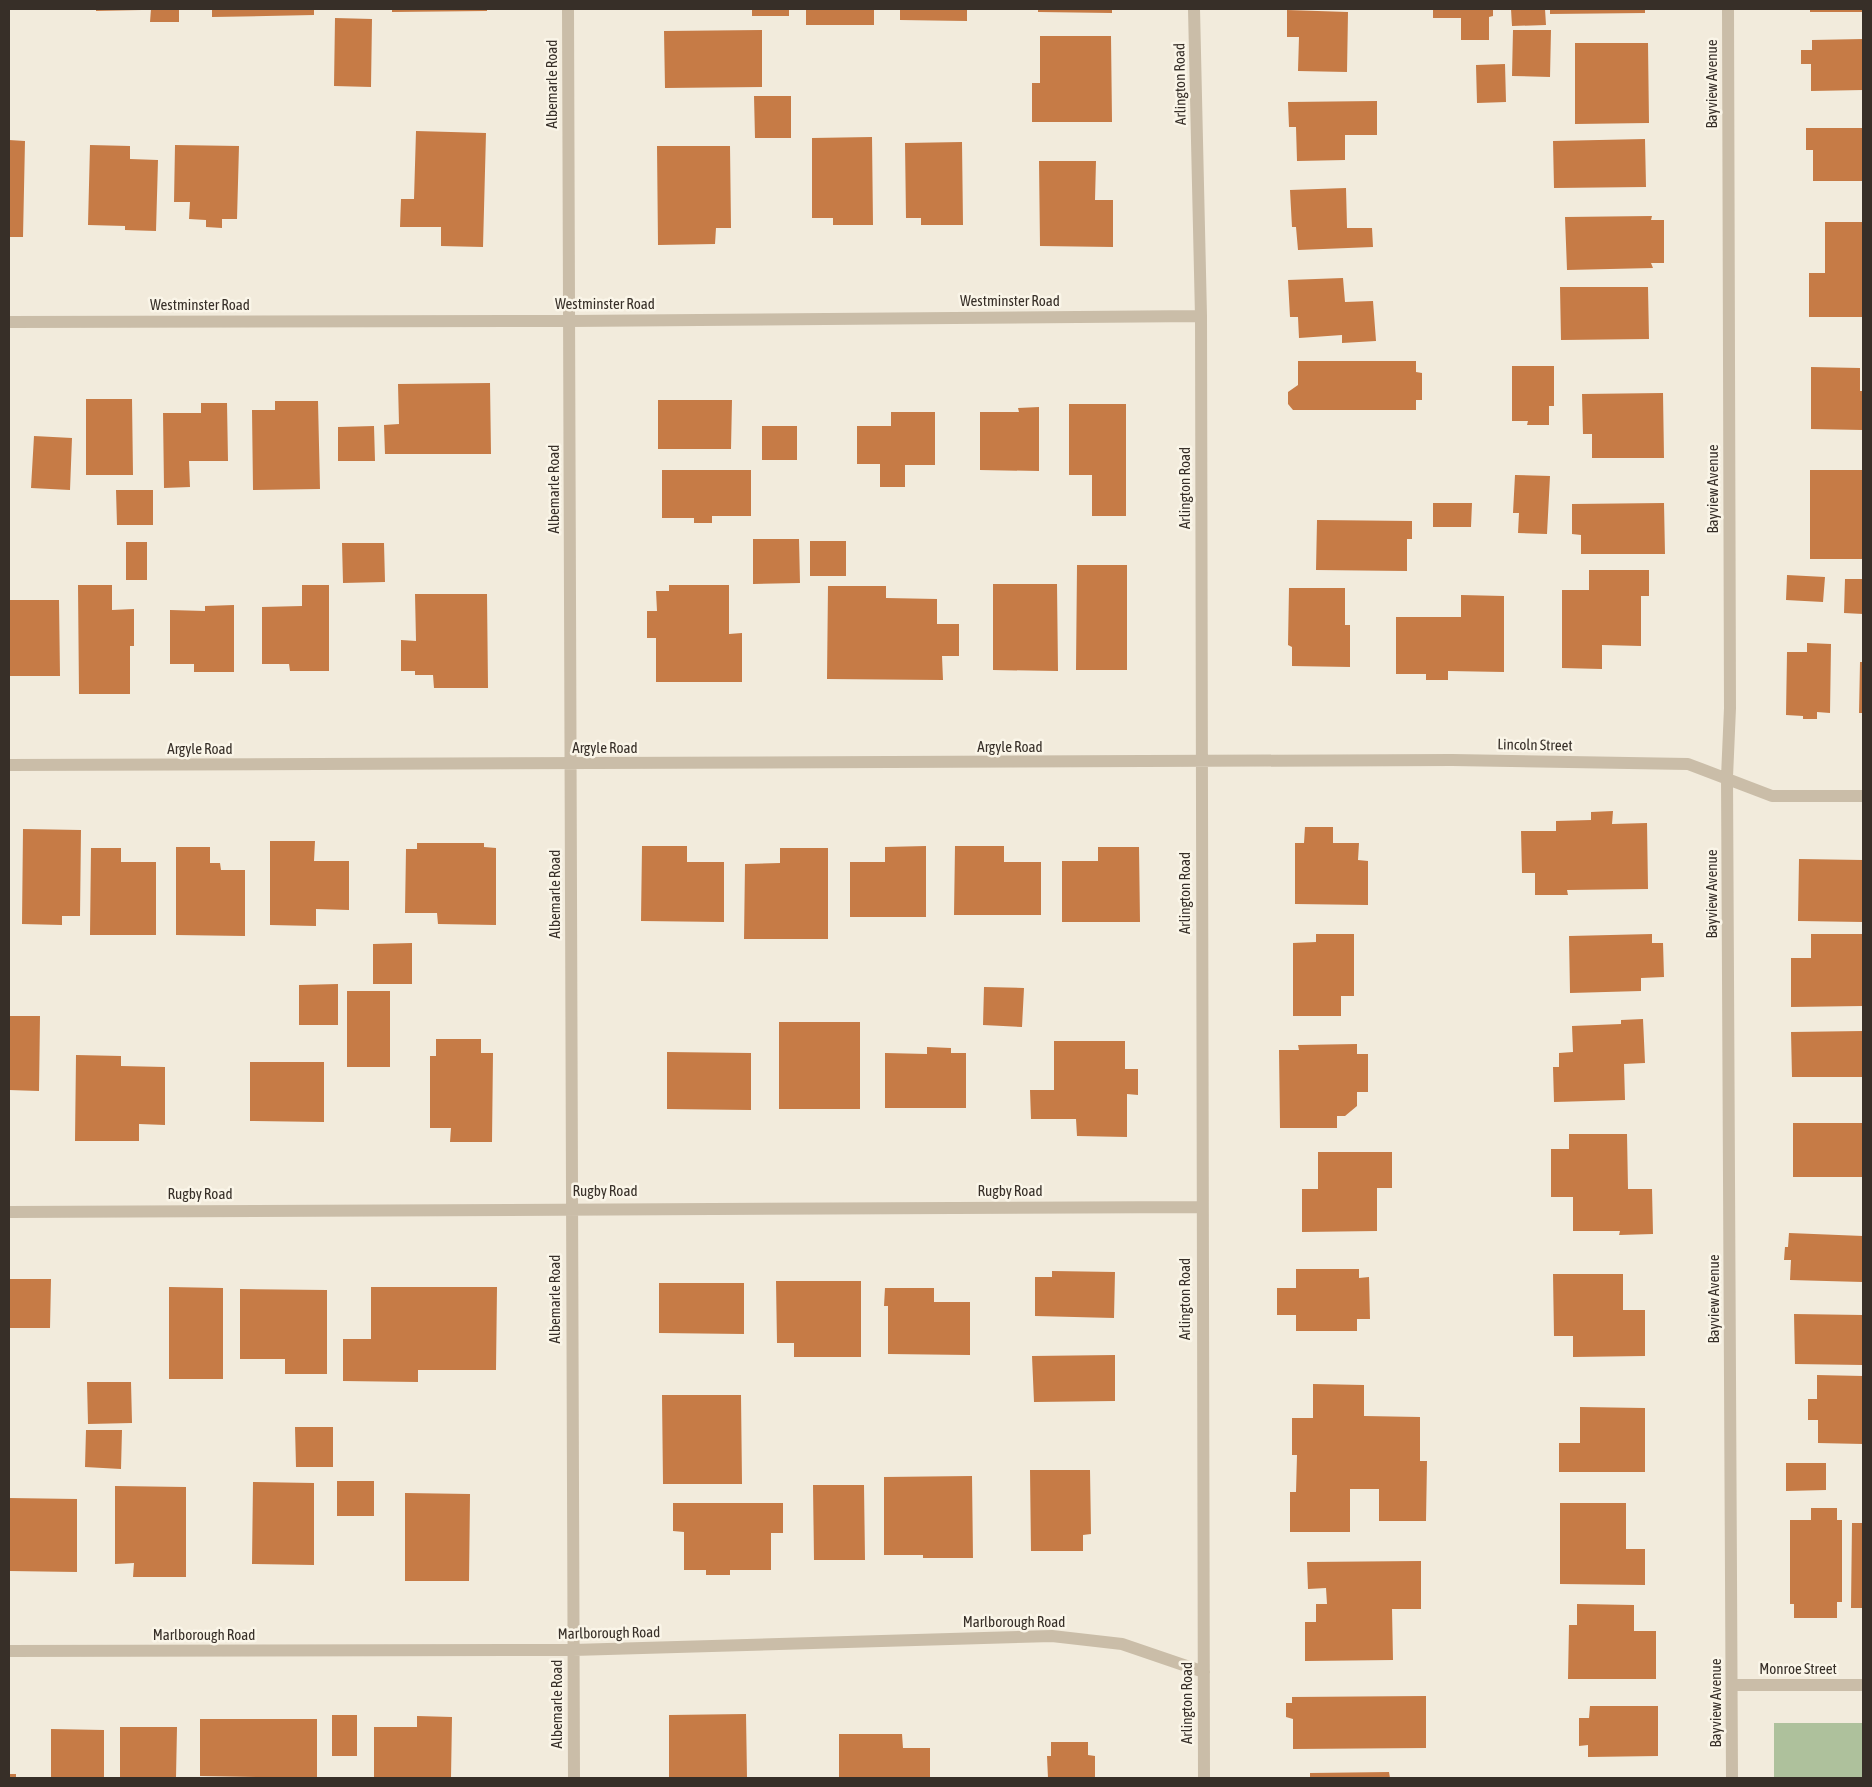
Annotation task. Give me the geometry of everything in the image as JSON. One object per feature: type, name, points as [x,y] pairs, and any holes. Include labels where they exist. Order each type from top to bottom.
[{"type":"street","name":"Albemarle Road","points":[[568,9],[574,1778]]},
{"type":"street","name":"Arlington Road","points":[[1194,9],[1201,316],[1201,1206],[1204,1778]]},
{"type":"street","name":"Bayview Avenue","points":[[1728,9],[1730,708],[1727,777],[1732,1778]]},
{"type":"street","name":"Westminster Road","points":[[9,322],[570,321],[1201,316]]},
{"type":"street","name":"Lincoln Street","points":[[1201,763],[1452,760],[1688,764],[1727,777],[1772,796],[1863,796]]},
{"type":"street","name":"Argyle Road","points":[[9,766],[1201,763]]},
{"type":"street","name":"Rugby Road","points":[[9,1212],[1201,1206]]},
{"type":"street","name":"Marlborough Road","points":[[9,1651],[574,1650],[1052,1636],[1122,1644],[1204,1672]]},
{"type":"street","name":"Monroe Street","points":[[1732,1685],[1863,1685]]},
{"type":"green space","points":[[1774,1723],[1863,1723],[1863,1778],[1774,1778]]},
{"type":"building","points":[[96,9],[142,9],[142,10],[96,11]]},
{"type":"building","points":[[151,9],[179,9],[179,22],[150,22]]},
{"type":"building","points":[[212,9],[314,9],[314,15],[212,17]]},
{"type":"building","points":[[392,9],[487,9],[487,11],[392,12]]},
{"type":"building","points":[[752,9],[789,9],[789,16],[752,16]]},
{"type":"building","points":[[806,9],[874,9],[874,25],[806,25]]},
{"type":"building","points":[[900,9],[967,9],[967,21],[900,20]]},
{"type":"building","points":[[1038,9],[1112,9],[1112,13],[1038,12]]},
{"type":"building","points":[[1433,9],[1493,9],[1493,16],[1489,17],[1489,40],[1461,40],[1461,18],[1433,18]]},
{"type":"building","points":[[1511,9],[1545,9],[1546,25],[1512,26]]},
{"type":"building","points":[[1550,9],[1645,9],[1645,13],[1550,14]]},
{"type":"building","points":[[1810,9],[1862,9],[1862,12],[1810,12]]},
{"type":"building","points":[[1287,10],[1348,12],[1347,72],[1298,71],[1299,37],[1287,37]]},
{"type":"building","points":[[335,18],[372,19],[371,87],[334,86]]},
{"type":"building","points":[[762,30],[762,87],[665,88],[664,31]]},
{"type":"building","points":[[1513,30],[1551,30],[1550,77],[1512,76]]},
{"type":"building","points":[[1040,36],[1111,36],[1112,122],[1032,122],[1032,83],[1040,83]]},
{"type":"building","points":[[1863,39],[1863,90],[1811,91],[1811,64],[1801,64],[1801,50],[1812,50],[1812,40]]},
{"type":"building","points":[[1575,43],[1648,43],[1649,123],[1575,124]]},
{"type":"building","points":[[1505,64],[1506,102],[1477,103],[1476,65]]},
{"type":"building","points":[[754,96],[791,96],[791,138],[755,138]]},
{"type":"building","points":[[1377,101],[1377,135],[1345,135],[1345,160],[1297,161],[1296,127],[1289,127],[1288,102]]},
{"type":"building","points":[[1806,128],[1863,128],[1863,181],[1813,181],[1813,150],[1806,150]]},
{"type":"building","points":[[416,131],[486,133],[483,247],[441,246],[441,227],[400,227],[401,199],[414,199]]},
{"type":"building","points":[[872,137],[873,225],[833,225],[833,218],[812,218],[812,138]]},
{"type":"building","points":[[1645,139],[1646,187],[1554,188],[1553,141]]},
{"type":"building","points":[[9,140],[25,141],[23,237],[9,237]]},
{"type":"building","points":[[962,142],[963,225],[921,225],[921,218],[906,218],[905,143]]},
{"type":"building","points":[[90,145],[130,146],[130,159],[158,160],[156,231],[125,230],[125,226],[88,225]]},
{"type":"building","points":[[175,145],[239,146],[237,219],[222,219],[222,228],[206,227],[206,220],[189,219],[190,202],[174,202]]},
{"type":"building","points":[[657,146],[730,146],[731,228],[716,228],[715,244],[658,245]]},
{"type":"building","points":[[1039,161],[1096,161],[1095,200],[1113,200],[1113,247],[1040,246]]},
{"type":"building","points":[[1346,188],[1347,228],[1372,228],[1373,247],[1298,250],[1296,227],[1292,227],[1290,190]]},
{"type":"building","points":[[1652,216],[1651,220],[1664,220],[1664,263],[1651,263],[1653,268],[1567,270],[1565,217]]},
{"type":"building","points":[[1825,222],[1863,222],[1863,317],[1809,317],[1809,273],[1825,273]]},
{"type":"building","points":[[1343,278],[1345,302],[1373,301],[1376,341],[1342,343],[1342,335],[1299,338],[1298,317],[1290,317],[1288,280]]},
{"type":"building","points":[[1560,287],[1648,287],[1649,339],[1561,340]]},
{"type":"building","points":[[1298,361],[1416,361],[1416,372],[1422,373],[1422,400],[1416,400],[1416,410],[1293,410],[1288,404],[1288,392],[1298,385]]},
{"type":"building","points":[[1512,366],[1554,366],[1554,406],[1549,406],[1549,425],[1527,425],[1528,421],[1512,421]]},
{"type":"building","points":[[1811,367],[1860,368],[1860,391],[1863,391],[1863,430],[1811,429]]},
{"type":"building","points":[[490,383],[491,454],[385,454],[384,425],[399,424],[398,384]]},
{"type":"building","points":[[1663,393],[1664,458],[1592,458],[1592,434],[1583,434],[1582,394]]},
{"type":"building","points":[[86,399],[132,399],[133,475],[86,475]]},
{"type":"building","points":[[658,400],[732,400],[731,449],[658,449]]},
{"type":"building","points":[[275,401],[318,401],[320,489],[253,490],[252,410],[275,410]]},
{"type":"building","points":[[201,403],[227,403],[228,461],[189,461],[190,487],[164,488],[163,413],[201,413]]},
{"type":"building","points":[[1069,404],[1126,404],[1126,516],[1092,516],[1092,475],[1069,475]]},
{"type":"building","points":[[1039,407],[1039,471],[980,470],[980,412],[1019,412],[1018,408]]},
{"type":"building","points":[[891,412],[935,412],[935,465],[905,465],[905,487],[880,487],[880,464],[857,464],[857,426],[891,426]]},
{"type":"building","points":[[374,426],[375,461],[338,461],[338,427]]},
{"type":"building","points":[[762,426],[797,426],[797,460],[762,460]]},
{"type":"building","points":[[34,436],[72,438],[70,490],[31,488]]},
{"type":"building","points":[[662,470],[751,470],[751,516],[712,516],[712,523],[694,523],[694,518],[662,518]]},
{"type":"building","points":[[1810,470],[1863,470],[1863,559],[1810,559]]},
{"type":"building","points":[[1515,475],[1550,476],[1547,534],[1518,533],[1519,513],[1513,513]]},
{"type":"building","points":[[116,490],[153,490],[153,525],[117,525]]},
{"type":"building","points":[[1433,503],[1472,503],[1471,527],[1433,527]]},
{"type":"building","points":[[1664,503],[1665,554],[1581,554],[1581,535],[1572,534],[1572,504]]},
{"type":"building","points":[[1317,520],[1412,521],[1412,539],[1407,539],[1407,571],[1316,570]]},
{"type":"building","points":[[753,539],[799,539],[800,583],[753,584]]},
{"type":"building","points":[[810,541],[846,541],[846,576],[810,576]]},
{"type":"building","points":[[126,542],[147,542],[147,580],[126,580]]},
{"type":"building","points":[[342,543],[384,543],[385,582],[343,583]]},
{"type":"building","points":[[1077,565],[1127,565],[1127,670],[1076,670]]},
{"type":"building","points":[[1589,570],[1649,570],[1649,596],[1641,596],[1641,646],[1602,645],[1602,669],[1562,668],[1562,590],[1589,590]]},
{"type":"building","points":[[1787,575],[1825,577],[1823,602],[1786,600]]},
{"type":"building","points":[[1845,579],[1863,579],[1863,614],[1844,613]]},
{"type":"building","points":[[993,584],[1057,584],[1058,671],[993,670]]},
{"type":"building","points":[[78,585],[112,585],[112,610],[134,609],[134,646],[130,646],[130,694],[79,694]]},
{"type":"building","points":[[302,585],[329,585],[329,671],[290,671],[289,664],[262,664],[262,607],[302,606]]},
{"type":"building","points":[[669,585],[729,585],[729,634],[742,633],[742,682],[656,682],[656,638],[647,638],[647,611],[657,611],[656,591],[669,591]]},
{"type":"building","points":[[828,586],[886,586],[886,598],[937,599],[937,624],[959,624],[959,656],[942,656],[943,680],[827,679]]},
{"type":"building","points":[[1289,588],[1345,588],[1345,625],[1350,625],[1350,667],[1292,666],[1292,647],[1288,645]]},
{"type":"building","points":[[415,594],[487,594],[488,688],[434,688],[433,675],[415,675],[415,671],[401,671],[401,640],[416,641]]},
{"type":"building","points":[[1461,595],[1504,596],[1504,672],[1448,671],[1448,680],[1426,680],[1426,674],[1396,674],[1396,617],[1461,617]]},
{"type":"building","points":[[9,600],[59,600],[60,676],[9,676]]},
{"type":"building","points":[[234,605],[234,672],[194,672],[194,664],[170,664],[170,610],[205,611],[205,606]]},
{"type":"building","points":[[1807,643],[1831,644],[1830,713],[1817,712],[1817,719],[1803,719],[1803,716],[1786,715],[1787,652],[1807,652]]},
{"type":"building","points":[[1860,662],[1863,662],[1863,713],[1859,713]]},
{"type":"building","points":[[1613,811],[1612,824],[1647,823],[1648,889],[1567,890],[1568,895],[1535,895],[1535,873],[1522,873],[1521,831],[1556,831],[1556,821],[1591,820],[1591,812]]},
{"type":"building","points":[[1305,827],[1333,827],[1333,843],[1359,843],[1358,860],[1368,861],[1368,905],[1295,904],[1295,843],[1304,843]]},
{"type":"building","points":[[23,829],[81,830],[80,916],[62,916],[62,925],[22,924]]},
{"type":"building","points":[[270,841],[315,841],[314,861],[349,861],[349,910],[316,909],[316,926],[270,925]]},
{"type":"building","points":[[417,843],[484,843],[484,847],[496,848],[496,925],[438,924],[437,913],[405,913],[406,849],[417,849]]},
{"type":"building","points":[[642,846],[687,846],[687,862],[724,862],[724,922],[641,921]]},
{"type":"building","points":[[926,846],[926,917],[850,917],[850,862],[885,862],[885,847]]},
{"type":"building","points":[[955,846],[1004,846],[1004,862],[1041,862],[1041,915],[954,915]]},
{"type":"building","points":[[176,847],[210,847],[210,863],[220,863],[221,870],[245,870],[245,936],[176,935]]},
{"type":"building","points":[[1098,847],[1139,847],[1140,922],[1062,922],[1062,861],[1098,861]]},
{"type":"building","points":[[91,848],[121,848],[121,862],[156,862],[156,935],[90,935]]},
{"type":"building","points":[[780,848],[828,848],[828,939],[744,939],[745,864],[780,863]]},
{"type":"building","points":[[1799,859],[1863,860],[1863,922],[1798,921]]},
{"type":"building","points":[[1316,934],[1354,934],[1354,996],[1341,996],[1341,1016],[1293,1016],[1293,943],[1316,942]]},
{"type":"building","points":[[1652,934],[1652,943],[1663,943],[1664,977],[1641,978],[1641,991],[1570,993],[1569,936]]},
{"type":"building","points":[[1811,934],[1863,934],[1863,1006],[1791,1007],[1791,958],[1811,958]]},
{"type":"building","points":[[412,943],[412,984],[373,984],[373,944]]},
{"type":"building","points":[[338,984],[338,1025],[299,1025],[299,985]]},
{"type":"building","points":[[984,987],[1024,988],[1022,1027],[983,1025]]},
{"type":"building","points":[[347,991],[390,991],[390,1067],[347,1067]]},
{"type":"building","points":[[9,1016],[40,1016],[39,1091],[9,1090]]},
{"type":"building","points":[[1643,1019],[1645,1063],[1624,1064],[1625,1100],[1554,1102],[1553,1067],[1559,1067],[1559,1053],[1573,1052],[1572,1026],[1621,1024],[1621,1020]]},
{"type":"building","points":[[779,1022],[860,1022],[860,1109],[779,1109]]},
{"type":"building","points":[[1863,1031],[1863,1077],[1792,1077],[1791,1032]]},
{"type":"building","points":[[436,1039],[481,1039],[481,1053],[493,1053],[492,1142],[450,1142],[451,1128],[430,1128],[430,1056],[436,1056]]},
{"type":"building","points":[[1054,1041],[1125,1041],[1125,1069],[1138,1069],[1138,1095],[1127,1094],[1127,1137],[1077,1136],[1076,1119],[1031,1119],[1030,1090],[1054,1090]]},
{"type":"building","points":[[1357,1044],[1357,1054],[1368,1054],[1368,1092],[1357,1092],[1357,1106],[1345,1116],[1337,1116],[1337,1128],[1280,1128],[1279,1050],[1299,1050],[1298,1045]]},
{"type":"building","points":[[927,1047],[951,1048],[951,1053],[966,1053],[966,1108],[885,1108],[885,1053],[927,1054]]},
{"type":"building","points":[[667,1052],[751,1053],[751,1110],[667,1109]]},
{"type":"building","points":[[76,1055],[121,1056],[121,1066],[165,1067],[165,1125],[139,1124],[139,1141],[75,1141]]},
{"type":"building","points":[[250,1062],[324,1062],[324,1122],[250,1121]]},
{"type":"building","points":[[1793,1123],[1863,1123],[1863,1177],[1793,1177]]},
{"type":"building","points":[[1569,1134],[1627,1134],[1628,1189],[1652,1189],[1653,1234],[1619,1235],[1620,1231],[1573,1231],[1573,1197],[1551,1197],[1551,1149],[1569,1149]]},
{"type":"building","points":[[1318,1152],[1392,1152],[1392,1188],[1377,1188],[1377,1231],[1302,1232],[1302,1189],[1318,1189]]},
{"type":"building","points":[[1789,1233],[1863,1236],[1863,1282],[1790,1280],[1791,1260],[1784,1260],[1785,1247],[1788,1247]]},
{"type":"building","points":[[1296,1269],[1359,1269],[1359,1278],[1369,1277],[1370,1319],[1357,1319],[1357,1331],[1296,1331],[1296,1315],[1277,1315],[1277,1288],[1296,1288]]},
{"type":"building","points":[[1052,1271],[1115,1272],[1114,1318],[1035,1316],[1035,1277],[1052,1277]]},
{"type":"building","points":[[1553,1274],[1623,1274],[1623,1310],[1645,1310],[1645,1356],[1573,1357],[1573,1336],[1554,1336]]},
{"type":"building","points":[[9,1279],[51,1279],[50,1328],[9,1328]]},
{"type":"building","points":[[776,1281],[861,1281],[861,1357],[794,1357],[794,1343],[777,1343]]},
{"type":"building","points":[[659,1283],[744,1283],[744,1334],[659,1333]]},
{"type":"building","points":[[169,1287],[223,1288],[223,1379],[169,1379]]},
{"type":"building","points":[[371,1287],[497,1287],[496,1370],[418,1370],[418,1382],[343,1381],[343,1339],[371,1339]]},
{"type":"building","points":[[885,1288],[934,1288],[934,1302],[970,1302],[970,1355],[888,1354],[888,1306],[884,1306]]},
{"type":"building","points":[[240,1289],[327,1290],[327,1374],[285,1374],[285,1359],[240,1359]]},
{"type":"building","points":[[1794,1314],[1863,1315],[1863,1365],[1795,1364]]},
{"type":"building","points":[[1115,1355],[1115,1401],[1034,1402],[1032,1356]]},
{"type":"building","points":[[1817,1375],[1863,1376],[1863,1444],[1818,1443],[1818,1420],[1808,1420],[1808,1399],[1817,1399]]},
{"type":"building","points":[[87,1382],[131,1382],[132,1423],[88,1424]]},
{"type":"building","points":[[1313,1384],[1364,1385],[1364,1416],[1420,1417],[1420,1461],[1427,1461],[1426,1521],[1379,1521],[1379,1489],[1350,1489],[1350,1532],[1290,1532],[1290,1492],[1296,1492],[1297,1455],[1292,1455],[1292,1418],[1313,1418]]},
{"type":"building","points":[[662,1395],[741,1395],[742,1484],[663,1484]]},
{"type":"building","points":[[1580,1407],[1645,1408],[1645,1472],[1559,1472],[1559,1443],[1580,1443]]},
{"type":"building","points":[[295,1427],[333,1427],[333,1467],[296,1467]]},
{"type":"building","points":[[86,1430],[122,1430],[121,1469],[85,1467]]},
{"type":"building","points":[[1786,1463],[1826,1463],[1826,1490],[1786,1491]]},
{"type":"building","points":[[1030,1470],[1090,1470],[1091,1534],[1083,1535],[1083,1551],[1031,1551]]},
{"type":"building","points":[[972,1476],[973,1558],[923,1558],[923,1555],[884,1555],[884,1477]]},
{"type":"building","points":[[337,1481],[374,1481],[374,1516],[337,1516]]},
{"type":"building","points":[[253,1482],[314,1483],[314,1565],[252,1564]]},
{"type":"building","points":[[813,1485],[864,1485],[865,1560],[814,1560]]},
{"type":"building","points":[[115,1486],[186,1487],[186,1577],[133,1577],[134,1563],[115,1564]]},
{"type":"building","points":[[405,1493],[470,1494],[469,1581],[405,1581]]},
{"type":"building","points":[[9,1498],[77,1499],[77,1572],[9,1571]]},
{"type":"building","points":[[673,1503],[783,1503],[783,1533],[771,1533],[771,1570],[730,1570],[730,1575],[706,1575],[706,1570],[684,1570],[684,1532],[673,1531]]},
{"type":"building","points":[[1560,1503],[1626,1503],[1626,1549],[1645,1549],[1645,1585],[1560,1584]]},
{"type":"building","points":[[1811,1508],[1837,1508],[1837,1520],[1842,1520],[1842,1602],[1837,1602],[1837,1618],[1794,1618],[1794,1604],[1790,1604],[1790,1520],[1811,1520]]},
{"type":"building","points":[[1852,1523],[1863,1523],[1863,1608],[1851,1608]]},
{"type":"building","points":[[1421,1561],[1421,1609],[1392,1609],[1393,1660],[1305,1661],[1305,1622],[1316,1622],[1316,1604],[1327,1604],[1326,1588],[1308,1589],[1307,1562]]},
{"type":"building","points":[[1577,1604],[1634,1605],[1634,1631],[1656,1631],[1656,1679],[1568,1679],[1569,1625],[1577,1625]]},
{"type":"building","points":[[1426,1696],[1426,1748],[1293,1749],[1293,1719],[1286,1717],[1286,1703],[1292,1703],[1292,1697]]},
{"type":"building","points":[[1590,1706],[1658,1706],[1658,1756],[1588,1757],[1588,1745],[1579,1746],[1579,1718],[1589,1718]]},
{"type":"building","points":[[746,1714],[747,1778],[669,1778],[669,1715]]},
{"type":"building","points":[[332,1715],[357,1715],[357,1756],[332,1756]]},
{"type":"building","points":[[417,1716],[452,1717],[451,1778],[374,1778],[374,1727],[417,1727]]},
{"type":"building","points":[[200,1719],[317,1719],[317,1778],[200,1776]]},
{"type":"building","points":[[120,1727],[177,1727],[176,1778],[120,1778]]},
{"type":"building","points":[[51,1729],[104,1730],[104,1778],[51,1778]]},
{"type":"building","points":[[839,1734],[902,1734],[903,1748],[930,1748],[930,1778],[839,1778]]},
{"type":"building","points":[[1051,1742],[1088,1742],[1088,1755],[1095,1756],[1095,1778],[1048,1778],[1047,1756],[1051,1756]]},
{"type":"building","points":[[1389,1772],[1390,1778],[1310,1778],[1310,1773]]},
{"type":"building","points":[[9,1774],[16,1774],[16,1778],[9,1778]]}]
